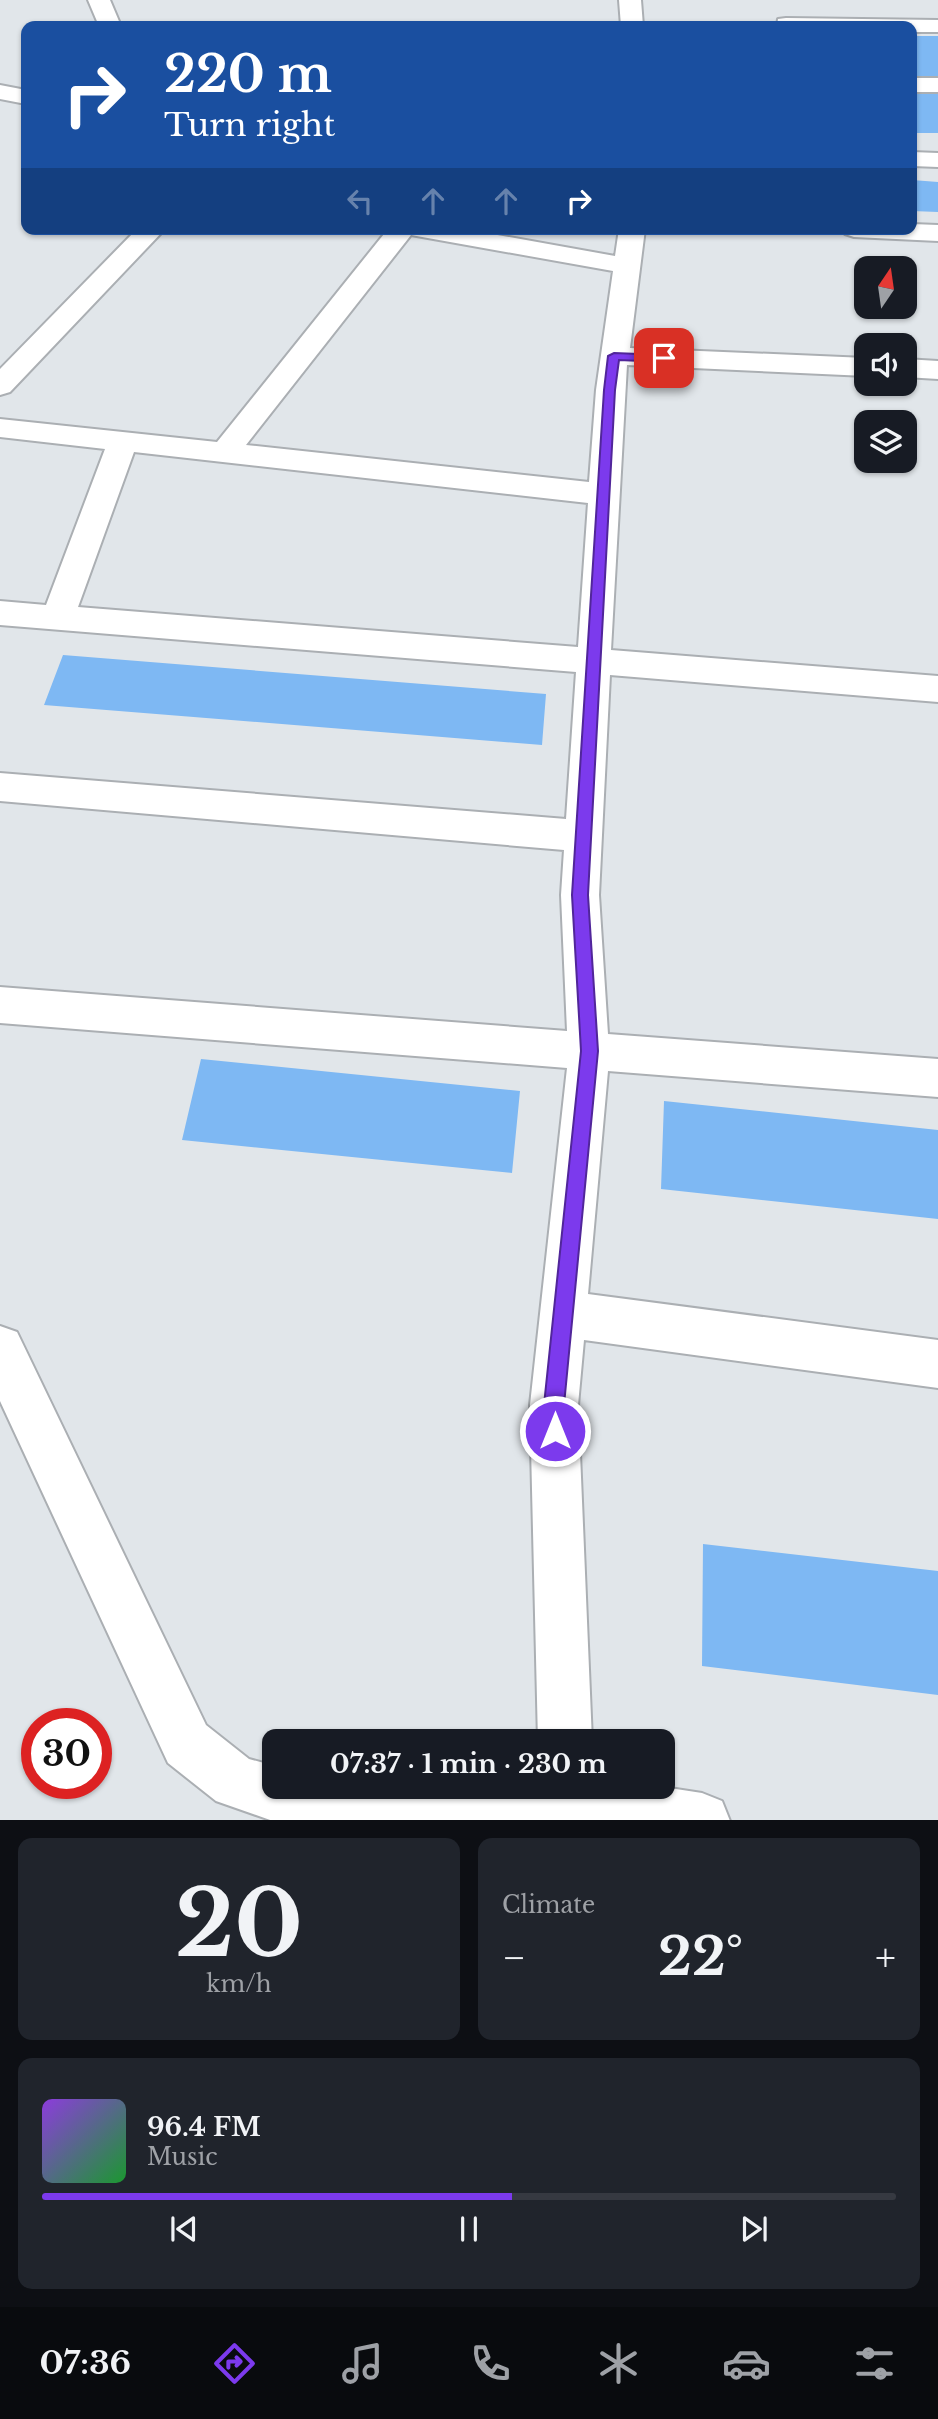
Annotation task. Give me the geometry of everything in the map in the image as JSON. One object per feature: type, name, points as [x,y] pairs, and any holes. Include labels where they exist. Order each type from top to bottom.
[{"type":"street","points":[[99,0],[108,21]]},
{"type":"street","points":[[630,0],[632,21]]},
{"type":"street","points":[[786,0],[786,21]]},
{"type":"street","points":[[917,26],[938,26]]},
{"type":"street","points":[[917,85],[938,85]]},
{"type":"street","points":[[0,92],[21,96]]},
{"type":"street","points":[[917,159],[938,160]]},
{"type":"street","points":[[917,232],[938,233]]},
{"type":"street","points":[[0,386],[146,235]]},
{"type":"street","points":[[224,453],[397,235]]},
{"type":"street","points":[[485,235],[629,248],[614,356],[603,494],[580,895],[589,1051],[554,1405],[565,1729]]},
{"type":"street","points":[[614,356],[854,366]]},
{"type":"street","points":[[917,369],[938,370]]},
{"type":"street","points":[[0,428],[603,494]]},
{"type":"street","points":[[58,617],[123,442]]},
{"type":"street","points":[[0,613],[938,688]]},
{"type":"street","points":[[0,787],[583,836]]},
{"type":"street","points":[[0,1005],[938,1078]]},
{"type":"street","points":[[563,1314],[938,1364]]},
{"type":"street","points":[[0,1349],[187,1744],[235,1782],[280,1795],[568,1802],[695,1820]]},
{"type":"building","points":[[917,36],[938,36],[938,77],[917,77]]},
{"type":"building","points":[[917,87],[938,87],[938,133],[917,133]]},
{"type":"building","points":[[917,180],[938,182],[938,212],[917,211]]},
{"type":"building","points":[[63,655],[546,694],[542,745],[44,705]]},
{"type":"building","points":[[201,1059],[520,1091],[512,1173],[182,1140]]},
{"type":"building","points":[[664,1101],[938,1130],[938,1219],[661,1189]]},
{"type":"building","points":[[703,1544],[938,1571],[938,1695],[702,1666]]},
{"type":"route","points":[[555,1431],[554,1405],[589,1051],[580,895],[610,390],[614,356],[664,358]]}]
